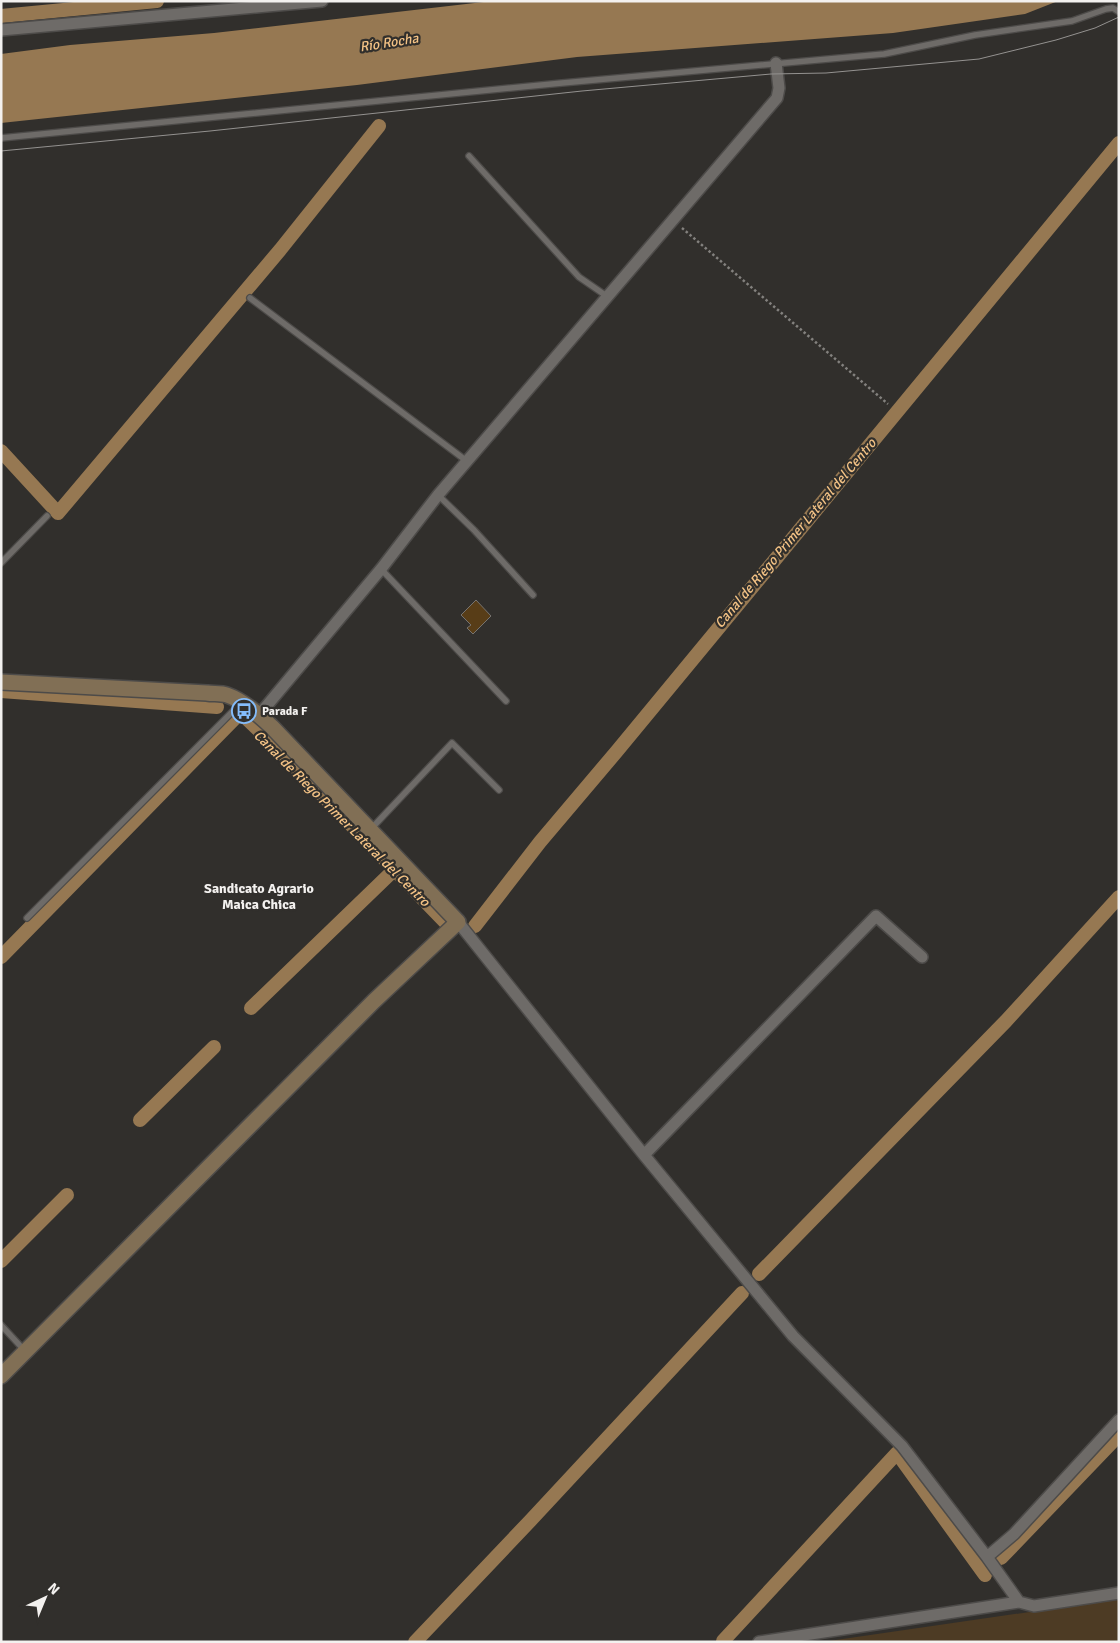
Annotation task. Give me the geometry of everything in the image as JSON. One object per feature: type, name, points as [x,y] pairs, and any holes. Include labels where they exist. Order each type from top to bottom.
[{"type":"street","points":[[1,30],[322,1]]},
{"type":"street","points":[[259,715],[381,569],[438,495],[777,98],[779,88],[776,63]]},
{"type":"street","points":[[1,682],[226,695],[242,702],[259,715],[458,922],[644,1155],[793,1336],[902,1446],[1019,1602]]},
{"type":"street","points":[[644,1155],[876,916],[922,958]]},
{"type":"street","points":[[1,1376],[374,1001],[458,922]]},
{"type":"street","points":[[987,1557],[1014,1534],[1119,1420]]},
{"type":"street","points":[[759,1642],[1019,1602],[1034,1606],[1119,1593]]},
{"type":"lane","points":[[1,138],[562,83],[884,54],[975,35],[1072,21],[1106,9],[1113,8],[1119,12]]},
{"type":"lane","points":[[469,156],[579,277],[608,297]]},
{"type":"lane","points":[[250,298],[468,462]]},
{"type":"lane","points":[[438,495],[474,530],[533,595]]},
{"type":"lane","points":[[1,563],[47,516]]},
{"type":"lane","points":[[381,569],[506,701]]},
{"type":"lane","points":[[27,918],[242,702]]},
{"type":"lane","points":[[370,830],[452,743],[499,790]]},
{"type":"lane","points":[[1,1325],[26,1351]]},
{"type":"path","points":[[673,221],[888,404]]},
{"type":"shaded area","points":[[1119,1599],[1119,1642],[822,1642]]},
{"type":"water","name":"Río Rocha","points":[[492,1],[1058,1],[1025,14],[893,33],[577,57],[357,85],[1,123],[1,54],[70,45],[214,33]]},
{"type":"building","points":[[476,600],[491,616],[473,634],[467,628],[471,625],[461,615]]},
{"type":"waterway","points":[[1,16],[157,1]]},
{"type":"waterway","points":[[1,451],[58,513],[280,250],[379,126]]},
{"type":"waterway","name":"Canal de Riego Primer Lateral del Centro","points":[[475,926],[540,842],[1119,143]]},
{"type":"waterway","name":"Canal de Riego Primer Lateral del Centro","points":[[1,691],[217,707]]},
{"type":"waterway","points":[[1,957],[238,715],[246,718],[269,740],[445,922]]},
{"type":"waterway","points":[[251,1008],[394,870]]},
{"type":"waterway","points":[[759,1274],[1006,1021],[1119,897]]},
{"type":"waterway","points":[[140,1120],[214,1047]]},
{"type":"waterway","points":[[1,1261],[67,1195]]},
{"type":"waterway","points":[[415,1642],[742,1293]]},
{"type":"waterway","points":[[1001,1558],[1119,1435]]},
{"type":"waterway","points":[[723,1641],[897,1453],[985,1575]]},
{"type":"tram line","points":[[1,151],[210,131],[582,91],[771,74],[826,73],[979,59],[1056,40],[1095,28],[1119,17]]},
{"type":"place","name":"Parada F","points":[[244,711]]},
{"type":"district","name":"Sandicato Agrario Maica Chica","points":[[259,896]]}]
